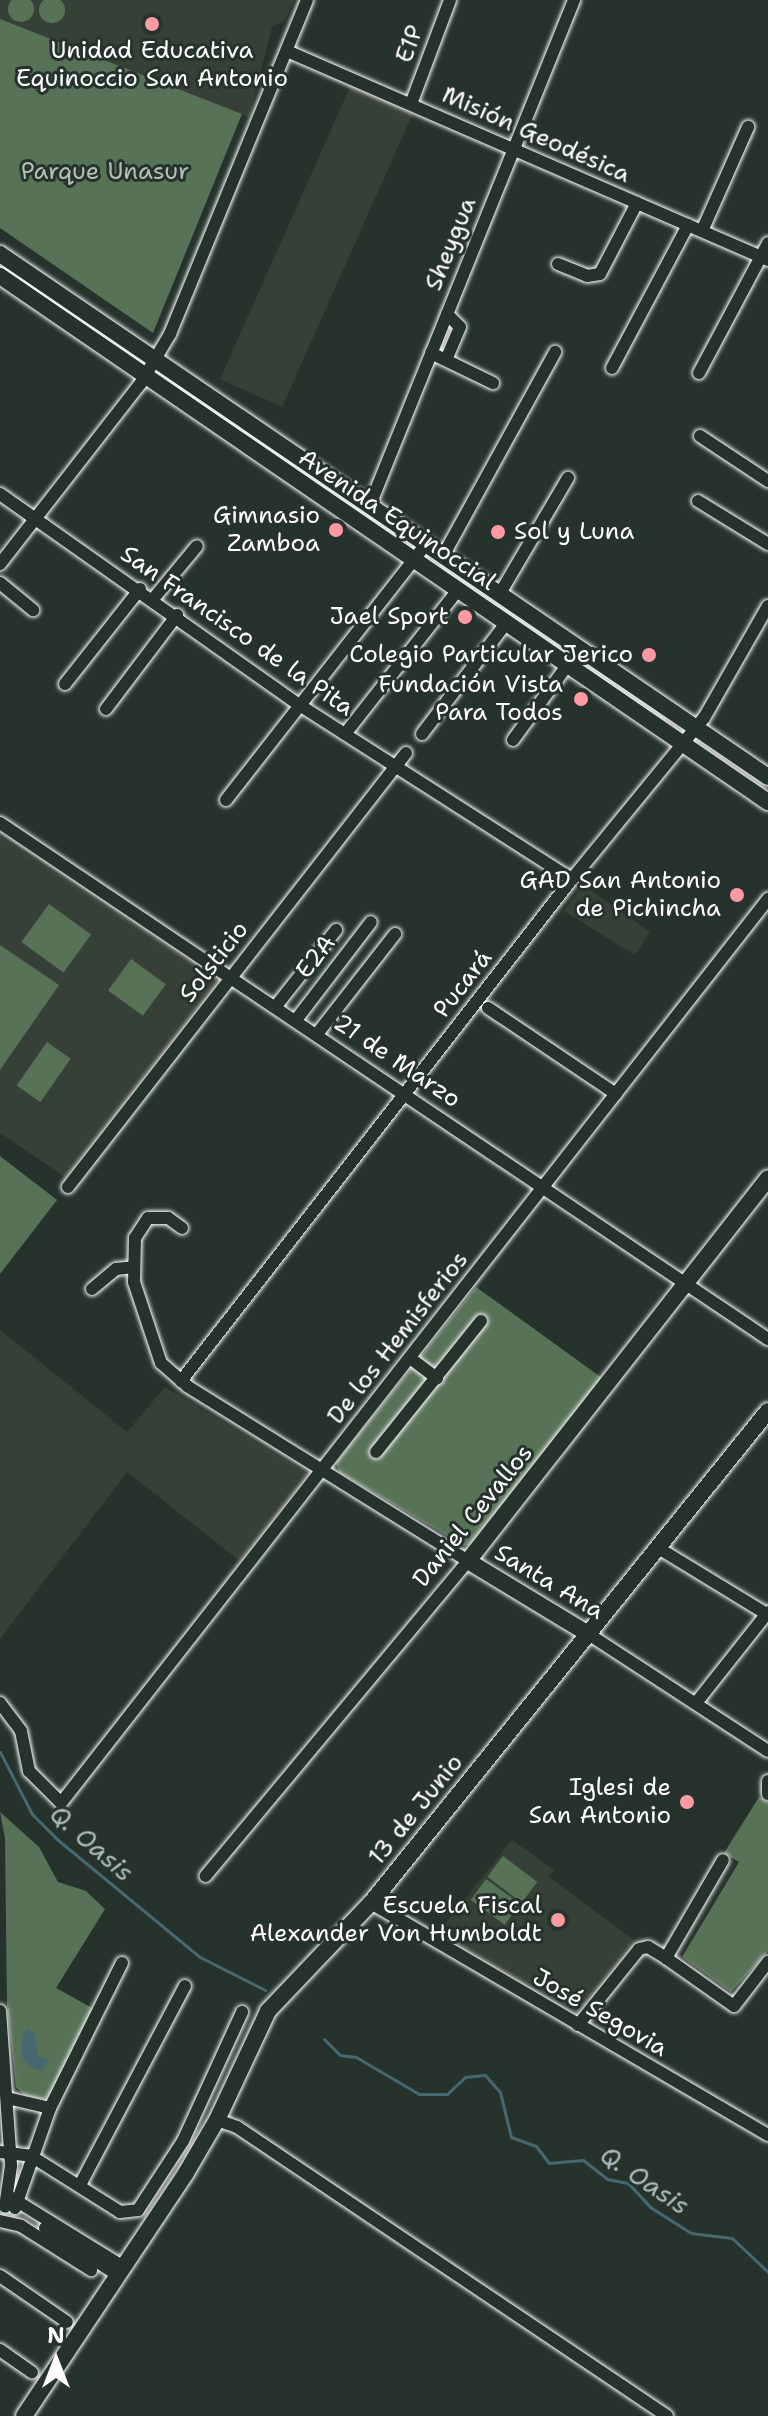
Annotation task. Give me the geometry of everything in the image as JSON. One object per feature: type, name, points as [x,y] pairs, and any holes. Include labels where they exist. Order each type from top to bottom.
[{"type":"main road","name":"Avenida Equinoccial","points":[[0,254],[768,777]]},
{"type":"main road","name":"Avenida Equinoccial","points":[[0,276],[768,802]]},
{"type":"main road","name":"Daniel Cevallos","points":[[468,1561],[687,1287],[768,1179]]},
{"type":"main road","name":"13 de Junio","points":[[24,2416],[217,2120],[268,2011],[371,1903],[660,1549],[768,1411]]},
{"type":"main road","name":"Santa Ana","points":[[468,1561],[590,1635]]},
{"type":"street","points":[[0,564],[146,375],[155,359],[307,0]]},
{"type":"street","name":"E1P","points":[[411,104],[450,0]]},
{"type":"street","name":"Sheygua","points":[[370,505],[574,0]]},
{"type":"street","name":"Misión Geodésica","points":[[287,51],[765,259]]},
{"type":"street","points":[[702,231],[748,127]]},
{"type":"street","points":[[558,264],[587,276],[600,274],[637,203]]},
{"type":"street","points":[[612,368],[688,225]]},
{"type":"street","points":[[699,373],[765,259],[768,243]]},
{"type":"street","points":[[447,314],[460,327],[448,355]]},
{"type":"street","points":[[443,556],[555,352]]},
{"type":"street","points":[[431,353],[493,383]]},
{"type":"street","points":[[700,436],[768,481]]},
{"type":"street","points":[[499,595],[568,478]]},
{"type":"street","name":"San Francisco de la Pita","points":[[0,494],[154,598],[301,706],[572,879]]},
{"type":"street","points":[[698,501],[768,544]]},
{"type":"street","points":[[226,800],[425,545]]},
{"type":"street","points":[[154,598],[197,546]]},
{"type":"street","points":[[0,583],[33,610]]},
{"type":"street","points":[[65,684],[140,589]]},
{"type":"street","points":[[345,734],[458,590]]},
{"type":"street","name":"Pucará","points":[[181,1381],[572,879],[694,726],[704,718],[768,606]]},
{"type":"street","points":[[106,709],[177,615]]},
{"type":"street","points":[[422,734],[507,622]]},
{"type":"street","points":[[513,740],[569,663]]},
{"type":"street","points":[[472,667],[484,676]]},
{"type":"street","name":"Solsticio","points":[[68,1187],[406,753]]},
{"type":"street","name":"21 de Marzo","points":[[0,823],[768,1339]]},
{"type":"street","name":"De los Hemisferios","points":[[0,1703],[21,1731],[29,1771],[61,1803],[768,899]]},
{"type":"street","name":"E2A","points":[[296,1020],[371,922]]},
{"type":"street","points":[[276,1006],[336,930]]},
{"type":"street","points":[[317,1034],[395,934]]},
{"type":"street","points":[[488,1008],[616,1094]]},
{"type":"street","name":"Santa Ana","points":[[182,1228],[168,1218],[148,1218],[139,1224],[134,1267],[154,1353],[181,1381],[468,1561]]},
{"type":"street","points":[[92,1289],[116,1269],[134,1267]]},
{"type":"street","points":[[376,1452],[481,1321]]},
{"type":"street","points":[[410,1358],[437,1378]]},
{"type":"street","points":[[660,1549],[767,1613],[696,1703]]},
{"type":"street","name":"Daniel Cevallos","points":[[206,1876],[468,1561]]},
{"type":"street","name":"Santa Ana","points":[[590,1635],[768,1751]]},
{"type":"street","points":[[666,1958],[723,1860]]},
{"type":"street","name":"José Segovia","points":[[371,1903],[768,2135]]},
{"type":"street","points":[[578,2025],[631,1954],[648,1947],[734,2006],[768,1962]]},
{"type":"street","points":[[7,2203],[122,1963]]},
{"type":"street","points":[[80,2185],[185,1986]]},
{"type":"street","points":[[0,2011],[7,2098],[7,2203]]},
{"type":"street","points":[[5,2152],[31,2156],[120,2212],[138,2210],[183,2141],[242,2012]]},
{"type":"street","points":[[7,2098],[50,2108]]},
{"type":"street","points":[[217,2120],[237,2127],[667,2416]]},
{"type":"street","points":[[7,2203],[119,2270]]},
{"type":"street","points":[[0,2221],[21,2226],[91,2270]]},
{"type":"street","points":[[0,2276],[67,2322]]},
{"type":"street","points":[[0,2350],[32,2372]]},
{"type":"shaded area","points":[[0,0],[294,0],[285,20],[272,27],[249,117],[0,19]]},
{"type":"shaded area","points":[[351,85],[413,113],[282,407],[220,379]]},
{"type":"shaded area","points":[[0,837],[218,980],[65,1177],[0,1133]]},
{"type":"shaded area","points":[[583,885],[650,932],[635,955],[564,911]]},
{"type":"shaded area","points":[[0,1330],[127,1432],[165,1387],[308,1474],[240,1561],[127,1472],[0,1639]]},
{"type":"shaded area","points":[[512,1840],[554,1870],[549,1877],[634,1940],[578,2012],[438,1933]]},
{"type":"green space","points":[[21,-4],[30,0],[34,9],[30,18],[21,22],[12,18],[8,9],[12,0]]},
{"type":"green space","points":[[52,-3],[61,1],[65,10],[61,19],[52,23],[43,19],[39,10],[43,1]]},
{"type":"green space","name":"Parque Unasur","points":[[0,19],[242,114],[153,333],[0,228]]},
{"type":"green space","points":[[175,380],[397,531],[392,538],[171,385]]},
{"type":"green space","points":[[442,563],[668,716],[664,722],[438,570]]},
{"type":"green space","points":[[49,904],[91,935],[63,973],[21,942]]},
{"type":"green space","points":[[0,945],[59,985],[0,1070]]},
{"type":"green space","points":[[131,959],[166,984],[143,1016],[108,991]]},
{"type":"green space","points":[[47,1042],[71,1059],[40,1102],[17,1085]]},
{"type":"green space","points":[[0,1156],[57,1200],[0,1274]]},
{"type":"green space","points":[[476,1287],[602,1378],[472,1544],[464,1546],[339,1472],[336,1463]]},
{"type":"green space","points":[[759,1797],[768,1802],[768,1951],[731,1992],[682,1957],[739,1862],[724,1853]]},
{"type":"green space","points":[[0,1812],[39,1847],[58,1882],[86,1891],[105,1909],[56,1988],[94,2009],[49,2097],[43,2099],[24,2095],[16,2087],[7,2005],[5,1838]]},
{"type":"green space","points":[[503,1856],[537,1882],[522,1903],[487,1877]]},
{"type":"green space","points":[[486,1879],[520,1904],[505,1925],[471,1900]]},
{"type":"water","points":[[29,2028],[35,2034],[38,2056],[49,2060],[42,2071],[28,2066],[22,2056],[22,2034]]},
{"type":"waterway","name":"Q. Oasis","points":[[0,1752],[32,1814],[58,1840],[200,1957],[265,1990]]},
{"type":"waterway","name":"Q. Oasis","points":[[324,2039],[340,2055],[356,2057],[419,2094],[447,2094],[465,2077],[485,2075],[500,2092],[511,2137],[536,2146],[549,2163],[583,2160],[607,2179],[628,2183],[650,2207],[691,2233],[732,2238],[768,2272]]},
{"type":"place","name":"Unidad Educativa Equinoccio San Antonio","points":[[152,24]]},
{"type":"place","name":"Gimnasio Zamboa","points":[[336,530]]},
{"type":"place","name":"Sol y Luna","points":[[498,532]]},
{"type":"place","name":"Jael Sport","points":[[465,617]]},
{"type":"place","name":"Colegio Particular Jerico","points":[[649,655]]},
{"type":"place","name":"Fundación Vista Para Todos","points":[[581,699]]},
{"type":"place","name":"GAD San Antonio de Pichincha","points":[[737,895]]},
{"type":"place","name":"Iglesi de San Antonio","points":[[687,1802]]},
{"type":"place","name":"Escuela Fiscal Alexander Von Humboldt","points":[[558,1920]]}]
